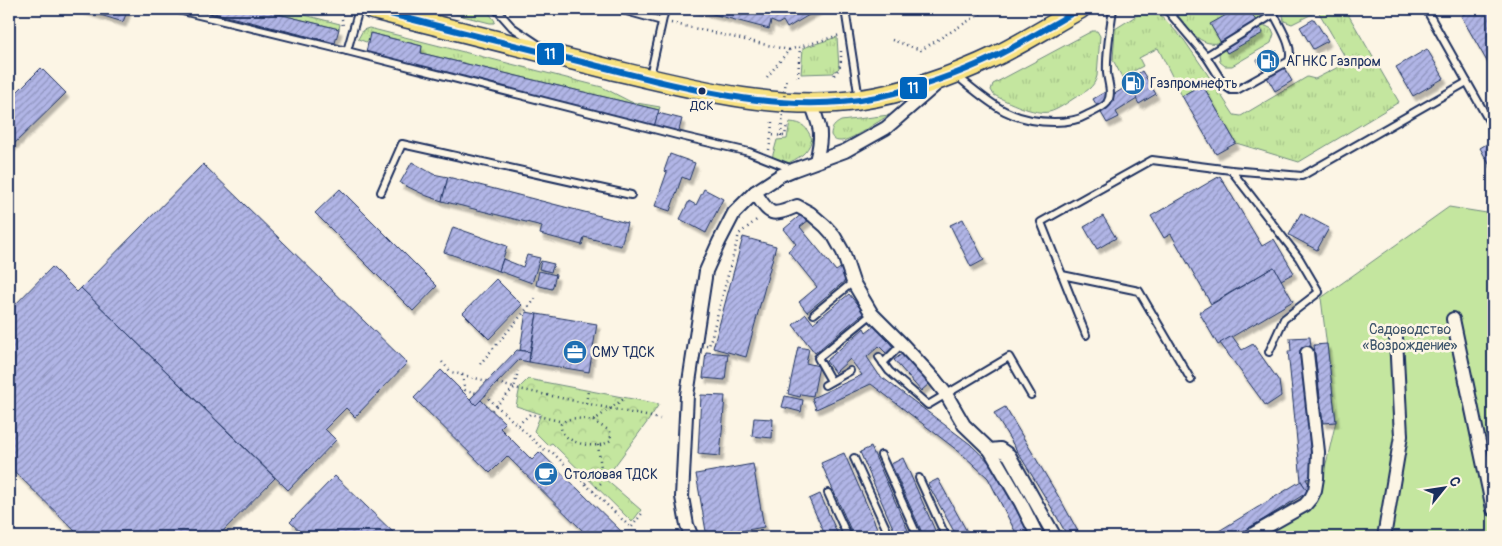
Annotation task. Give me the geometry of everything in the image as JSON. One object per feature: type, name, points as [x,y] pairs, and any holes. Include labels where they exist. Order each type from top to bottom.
[{"type":"main road","points":[[371,9],[702,90],[788,103],[811,104],[860,100],[891,94],[950,75],[998,55],[1080,9]]},
{"type":"street","points":[[692,537],[687,525],[682,497],[687,395],[706,271],[734,212],[755,192],[781,175],[846,151],[886,128],[950,75]]},
{"type":"street","points":[[811,104],[821,135],[821,144],[816,161]]},
{"type":"street","points":[[755,192],[767,210],[781,213],[797,206],[810,213],[826,226],[843,252],[854,282],[872,314],[902,344],[946,394],[964,425],[990,450],[1021,503],[1038,537]]},
{"type":"street","points":[[1453,319],[1493,509]]},
{"type":"street","points":[[1384,537],[1400,436],[1396,338]]},
{"type":"street","points":[[1248,537],[1305,505],[1315,490],[1318,452],[1307,353]]},
{"type":"street","points":[[990,450],[1004,451],[1009,455],[1055,537]]},
{"type":"lane","points":[[174,9],[347,51],[685,138],[749,152],[793,170]]},
{"type":"lane","points":[[347,51],[359,9]]},
{"type":"lane","points":[[496,9],[512,27],[552,54]]},
{"type":"lane","points":[[619,9],[662,21]]},
{"type":"lane","points":[[650,78],[665,9]]},
{"type":"lane","points":[[845,9],[860,100]]},
{"type":"lane","points":[[950,75],[1000,110],[1013,116],[1047,122],[1075,120],[1084,117],[1106,104],[1110,94],[1108,52],[1113,9]]},
{"type":"lane","points":[[1166,9],[1206,56],[1226,86],[1231,90],[1238,90],[1289,61],[1291,55],[1290,47],[1273,11],[1206,56]]},
{"type":"lane","points":[[1426,9],[1493,128]]},
{"type":"lane","points":[[1086,335],[1041,222],[1152,160],[1231,170],[1302,176],[1467,82]]},
{"type":"lane","points":[[381,192],[402,144],[631,195]]},
{"type":"lane","points":[[1231,170],[1300,258],[1319,292],[1284,319],[1269,352]]},
{"type":"lane","points":[[1062,275],[1139,292],[1191,380]]},
{"type":"lane","points":[[814,314],[854,282]]},
{"type":"lane","points":[[831,381],[818,358],[872,314]]},
{"type":"lane","points":[[883,363],[902,344]]},
{"type":"lane","points":[[879,356],[888,371],[928,405],[1009,357],[1031,395]]},
{"type":"lane","points":[[825,385],[850,371]]},
{"type":"lane","points":[[881,455],[918,537]]},
{"type":"lane","points":[[854,458],[890,537]]},
{"type":"lane","points":[[919,478],[946,537]]},
{"type":"lane","points":[[828,493],[848,537]]},
{"type":"path","points":[[892,40],[921,50],[988,9]]},
{"type":"path","points":[[337,49],[343,25],[342,19]]},
{"type":"path","points":[[662,21],[790,50],[840,35],[840,42]]},
{"type":"path","points":[[798,77],[800,47]]},
{"type":"path","points":[[834,75],[839,70],[841,63],[841,49]]},
{"type":"path","points":[[767,77],[790,50]]},
{"type":"path","points":[[781,136],[786,77]]},
{"type":"path","points":[[770,141],[772,122]]},
{"type":"path","points":[[771,135],[785,136],[787,124]]},
{"type":"path","points":[[694,342],[709,346],[740,234],[767,210]]},
{"type":"path","points":[[480,364],[537,297]]},
{"type":"path","points":[[442,362],[451,372],[487,381]]},
{"type":"path","points":[[492,410],[514,388],[518,371]]},
{"type":"path","points":[[462,375],[465,390],[476,393]]},
{"type":"path","points":[[497,383],[660,419]]},
{"type":"path","points":[[586,403],[588,391]]},
{"type":"path","points":[[485,395],[543,449],[552,452],[631,528],[643,512]]},
{"type":"path","points":[[593,421],[625,398]]},
{"type":"path","points":[[518,425],[530,414],[563,422]]},
{"type":"path","points":[[571,418],[593,421],[610,431],[611,440],[598,445],[587,444],[568,438],[562,434],[560,429],[563,422],[571,418]]},
{"type":"path","points":[[598,445],[601,468],[608,475]]},
{"type":"path","points":[[585,483],[601,468]]},
{"type":"path","points":[[593,491],[605,479]]},
{"type":"green space","points":[[258,9],[281,9],[340,24],[339,29]]},
{"type":"green space","points":[[435,9],[486,9],[495,21],[490,23]]},
{"type":"green space","points":[[1147,9],[1155,9],[1184,40],[1234,115],[1241,116],[1307,77],[1315,79],[1348,62],[1318,11],[1292,24],[1284,21],[1282,9],[1345,9],[1399,102],[1299,162],[1236,143],[1202,84],[1182,96],[1158,48],[1139,58],[1143,66],[1122,77],[1113,60],[1115,29]]},
{"type":"green space","points":[[1173,9],[1267,9],[1261,18],[1218,43],[1211,43],[1198,38],[1192,33]]},
{"type":"green space","points":[[1266,26],[1272,29],[1274,34],[1271,43],[1232,66],[1225,66],[1220,62],[1219,54],[1223,49],[1260,27]]},
{"type":"green space","points":[[369,28],[602,87],[631,102],[660,107],[659,110],[421,53],[422,46],[371,33],[369,40],[366,42],[358,39],[363,30]]},
{"type":"green space","points":[[1092,31],[1097,31],[1100,36],[1097,76],[1094,84],[1086,91],[1056,110],[1049,112],[1036,112],[994,95],[991,90],[993,84]]},
{"type":"green space","points":[[837,37],[839,68],[833,73],[801,74],[803,48]]},
{"type":"green space","points":[[889,115],[857,135],[844,140],[835,140],[831,135],[834,126],[841,121]]},
{"type":"green space","points":[[790,122],[804,126],[812,139],[805,152],[785,165],[772,158],[777,140],[787,139]]},
{"type":"green space","name":"Садоводство «Возрождение»","points":[[1449,207],[1493,214],[1493,537],[1259,537],[1318,490],[1327,460],[1336,421],[1321,298]]},
{"type":"green space","points":[[528,379],[659,404],[605,479],[641,510],[632,522],[552,443],[548,445],[534,431],[541,414],[516,406],[520,387]]},
{"type":"building","points":[[81,9],[128,9],[123,22]]},
{"type":"building","points":[[198,9],[258,9],[339,29],[335,43]]},
{"type":"building","points":[[694,9],[819,9],[787,28],[783,21],[778,24],[771,21],[769,29]]},
{"type":"building","points":[[1237,9],[1249,9],[1263,33],[1227,53],[1210,24]]},
{"type":"building","points":[[1473,9],[1493,9],[1493,72],[1461,16]]},
{"type":"building","points":[[1314,19],[1328,41],[1313,49],[1300,27]]},
{"type":"building","points":[[370,33],[422,46],[421,53],[659,110],[654,127],[366,53]]},
{"type":"building","points":[[1427,49],[1444,78],[1413,96],[1396,67]]},
{"type":"building","points":[[1274,51],[1292,81],[1275,91],[1257,60]]},
{"type":"building","points":[[41,68],[66,93],[9,149],[9,100]]},
{"type":"building","points":[[1142,71],[1156,94],[1139,104],[1126,81]]},
{"type":"building","points":[[1202,84],[1236,143],[1216,154],[1182,96]]},
{"type":"building","points":[[1129,85],[1137,99],[1116,112],[1119,117],[1107,123],[1093,99],[1105,92],[1108,98]]},
{"type":"building","points":[[658,113],[682,119],[678,134],[654,127]]},
{"type":"building","points":[[1490,142],[1493,149],[1493,171],[1480,148]]},
{"type":"building","points":[[670,154],[695,163],[689,180],[682,177],[670,211],[655,206],[667,172],[664,171]]},
{"type":"building","points":[[412,162],[433,174],[448,177],[442,201],[400,183]]},
{"type":"building","points":[[203,164],[407,363],[355,417],[346,408],[325,429],[336,440],[288,490],[81,288]]},
{"type":"building","points":[[1220,176],[1262,246],[1274,239],[1294,273],[1281,280],[1274,267],[1211,304],[1171,234],[1164,238],[1151,216]]},
{"type":"building","points":[[448,177],[627,223],[621,246],[584,237],[582,245],[540,234],[542,226],[442,201]]},
{"type":"building","points":[[340,189],[437,286],[413,311],[315,213]]},
{"type":"building","points":[[704,189],[723,199],[706,233],[680,219],[689,201],[696,205]]},
{"type":"building","points":[[803,213],[809,220],[800,227],[836,271],[842,267],[850,277],[807,312],[799,302],[817,287],[788,251],[796,244],[784,229]]},
{"type":"building","points":[[1301,213],[1329,228],[1317,250],[1289,235]]},
{"type":"building","points":[[1103,216],[1116,238],[1097,249],[1084,227]]},
{"type":"building","points":[[963,219],[984,260],[971,267],[950,225]]},
{"type":"building","points":[[453,227],[507,246],[499,271],[444,252]]},
{"type":"building","points":[[743,237],[776,246],[746,357],[713,348]]},
{"type":"building","points":[[527,255],[540,258],[532,283],[499,271],[503,259],[523,267]]},
{"type":"building","points":[[541,261],[554,264],[551,272],[539,269]]},
{"type":"building","points":[[52,267],[77,292],[81,288],[275,478],[217,537],[81,537],[9,466],[9,311]]},
{"type":"building","points":[[1274,267],[1293,301],[1218,345],[1199,312]]},
{"type":"building","points":[[539,271],[556,275],[552,289],[536,285]]},
{"type":"building","points":[[496,279],[522,305],[489,339],[463,313]]},
{"type":"building","points":[[849,294],[864,313],[815,353],[793,325],[806,314],[813,323]]},
{"type":"building","points":[[526,312],[537,314],[530,352],[520,350]]},
{"type":"building","points":[[537,314],[597,324],[589,372],[529,362]]},
{"type":"building","points":[[875,325],[893,347],[887,354],[879,346],[867,357],[879,375],[970,444],[996,469],[1033,537],[1018,537],[988,478],[962,454],[871,384],[816,409],[812,398],[862,375],[850,359],[835,373],[826,361],[864,328],[866,332]]},
{"type":"building","points":[[1232,336],[1242,350],[1253,344],[1279,381],[1281,396],[1266,406],[1220,343]]},
{"type":"building","points":[[1310,337],[1311,348],[1300,350],[1314,478],[1306,479],[1311,488],[1307,491],[1301,481],[1288,351],[1291,351],[1290,338]]},
{"type":"building","points":[[1327,344],[1336,422],[1323,423],[1314,345]]},
{"type":"building","points":[[798,347],[809,349],[806,363],[819,366],[813,396],[801,394],[800,397],[788,394]]},
{"type":"building","points":[[517,350],[530,352],[529,362],[519,360],[476,405],[470,399]]},
{"type":"building","points":[[706,352],[728,354],[725,380],[703,378]]},
{"type":"building","points":[[903,353],[930,383],[921,391],[894,360]]},
{"type":"building","points":[[441,370],[476,405],[481,400],[505,423],[500,428],[532,460],[540,452],[625,535],[623,537],[589,537],[507,456],[490,473],[414,398]]},
{"type":"building","points":[[701,395],[725,396],[720,456],[698,454]]},
{"type":"building","points":[[785,396],[803,400],[801,412],[782,407]]},
{"type":"building","points":[[1005,407],[1081,537],[1068,537],[994,413]]},
{"type":"building","points":[[754,418],[773,419],[772,438],[752,436]]},
{"type":"building","points":[[871,447],[911,537],[897,537],[860,452]]},
{"type":"building","points":[[844,453],[881,537],[854,537],[821,463]]},
{"type":"building","points":[[903,458],[938,537],[924,537],[891,464]]},
{"type":"building","points":[[753,464],[764,527],[707,537],[696,474]]},
{"type":"building","points":[[335,476],[398,537],[306,537],[290,522]]},
{"type":"building","points":[[938,479],[970,537],[957,537],[928,484]]},
{"type":"building","points":[[1301,481],[1308,492],[1235,537],[1209,537]]},
{"type":"building","points":[[820,494],[839,537],[826,537],[809,499]]},
{"type":"transit line","name":"11","points":[[371,9],[698,90],[734,97],[806,103],[841,102],[877,97],[939,80],[998,55],[1080,9]]},
{"type":"place","name":"АГНКС Газпром","points":[[1268,61]]},
{"type":"place","name":"Газпромнефть","points":[[1133,83]]},
{"type":"place","name":"ДСК","points":[[702,91]]},
{"type":"place","name":"СМУ ТДСК","points":[[575,352]]},
{"type":"place","name":"Столовая ТДСК","points":[[546,474]]}]
